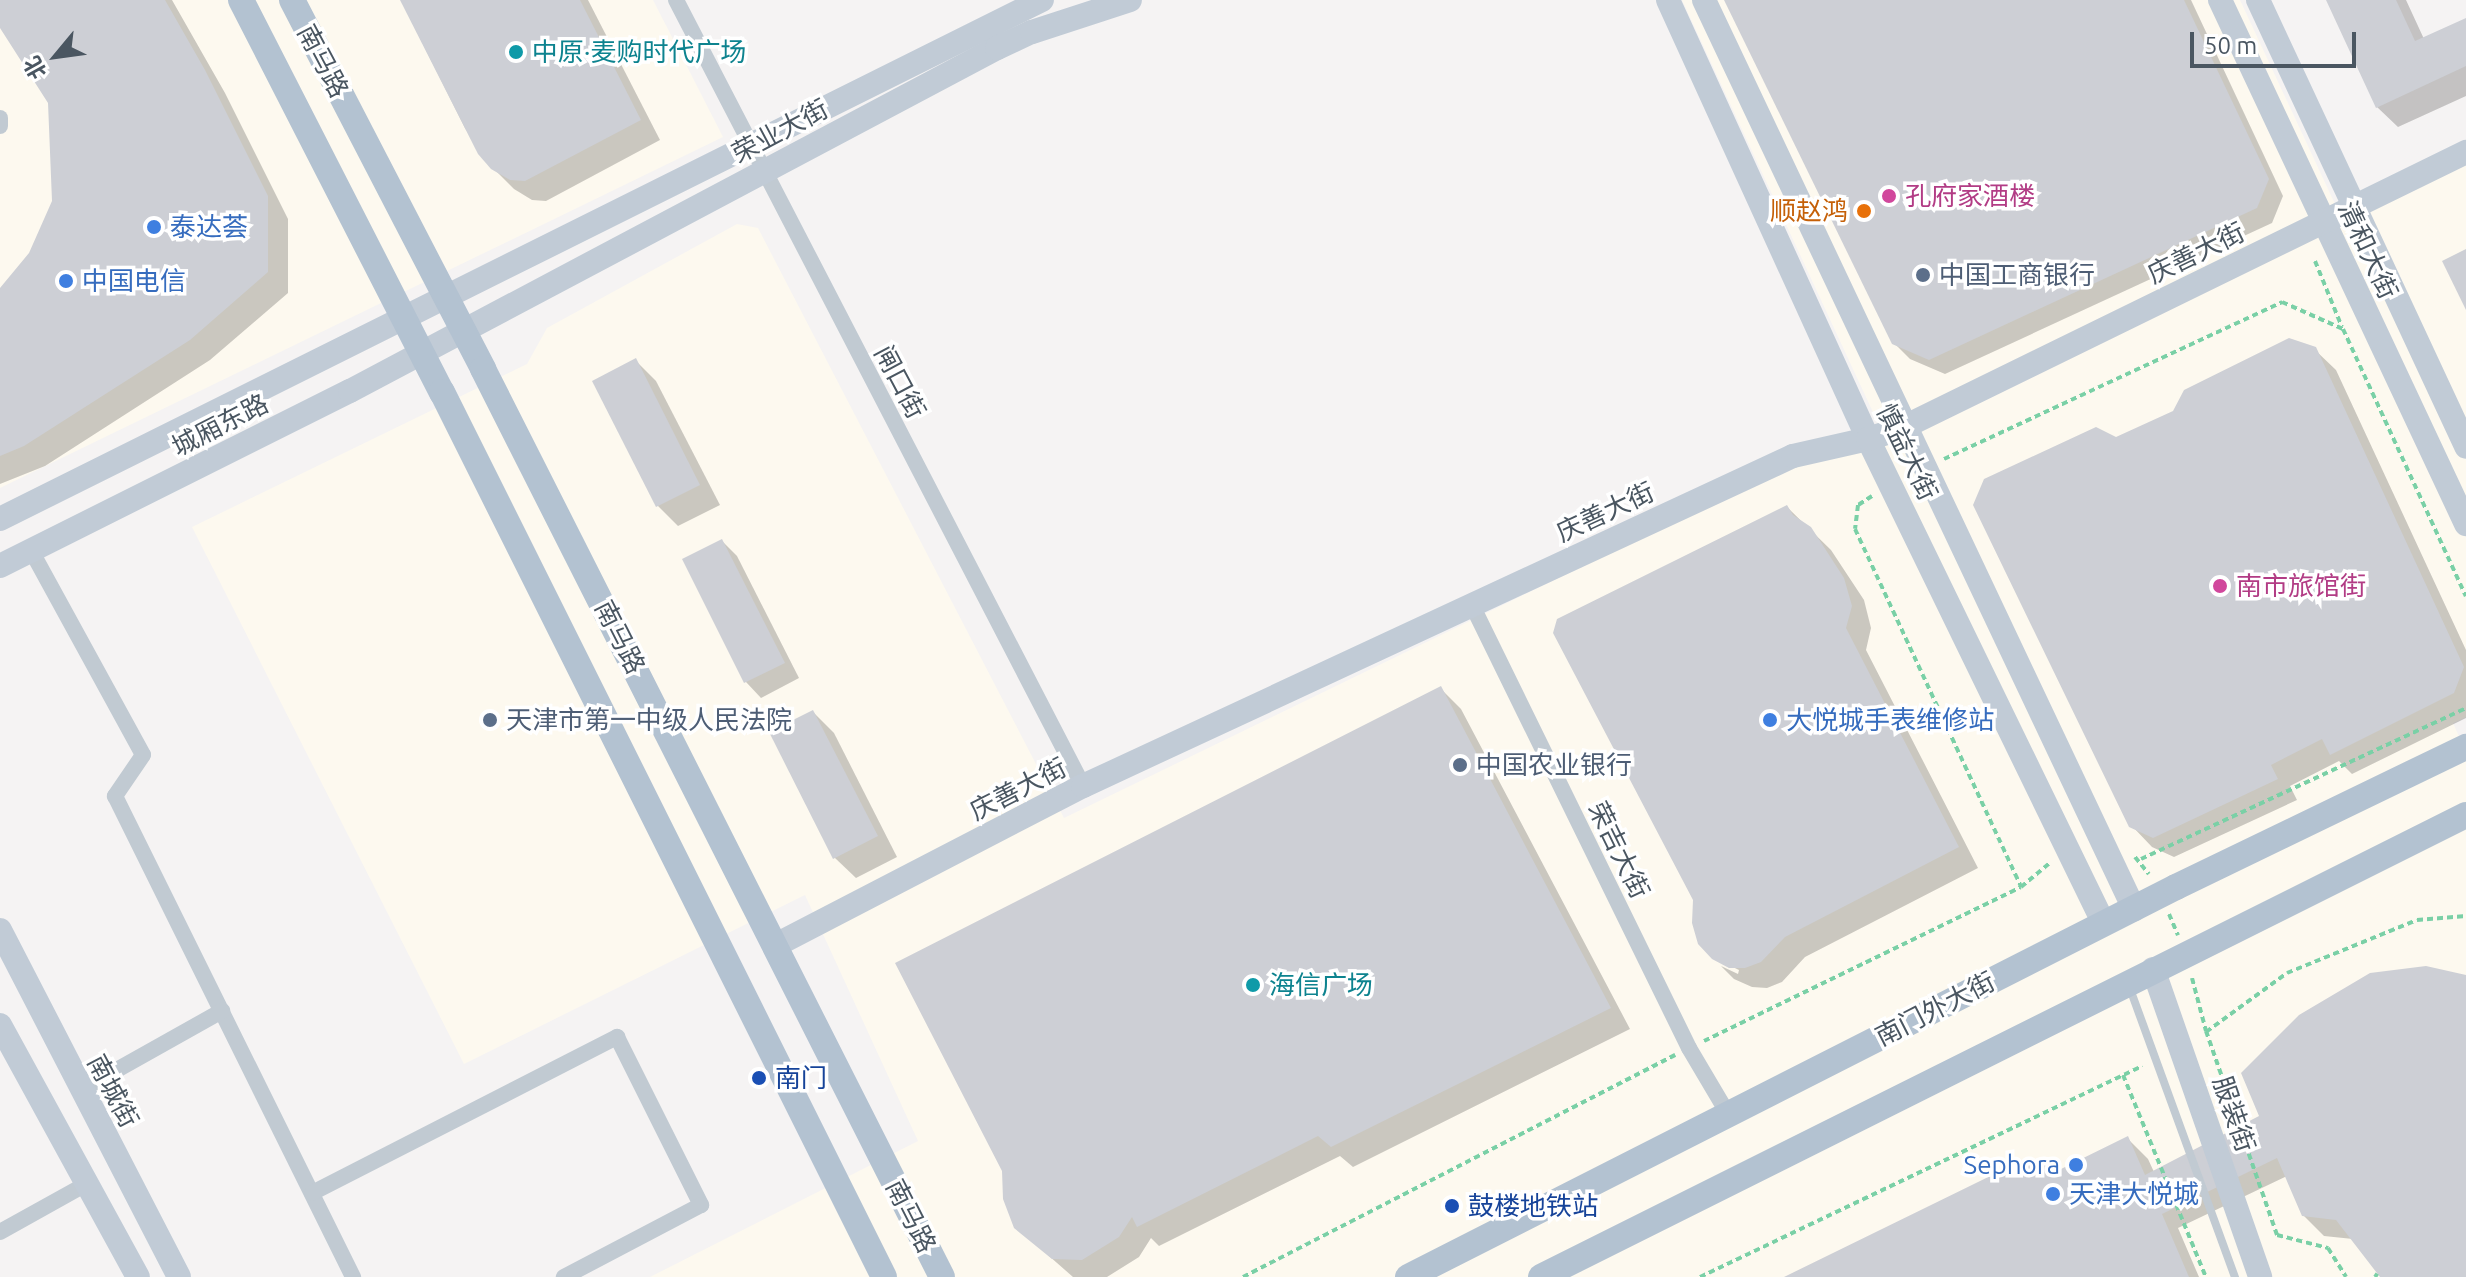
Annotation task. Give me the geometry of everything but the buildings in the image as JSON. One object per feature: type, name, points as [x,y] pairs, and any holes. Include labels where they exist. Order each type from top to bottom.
[{"type":"main road","name":"南马路","points":[[241,0],[422,353],[884,1277]]},
{"type":"main road","name":"南马路","points":[[292,0],[464,331],[942,1277]]},
{"type":"main road","name":"南门外大街","points":[[1408,1277],[2161,895],[2466,747]]},
{"type":"main road","points":[[1541,1277],[2466,815]]},
{"type":"street","name":"闸口街","points":[[676,0],[1083,786]]},
{"type":"street","name":"荣业大街","points":[[447,298],[1042,0]]},
{"type":"street","name":"荣业大街","points":[[464,331],[997,48],[1032,32],[1130,0]]},
{"type":"street","name":"慎益大街","points":[[1668,0],[1868,439],[2069,846],[2104,924]]},
{"type":"street","name":"慎益大街","points":[[1704,0],[2134,909]]},
{"type":"street","name":"清和大街","points":[[2220,0],[2466,524]]},
{"type":"street","name":"清和大街","points":[[2258,0],[2466,447]]},
{"type":"street","points":[[0,118],[0,126]]},
{"type":"street","name":"庆善大街","points":[[776,945],[1083,786],[1793,456],[1868,439],[1904,427],[2466,152]]},
{"type":"street","name":"城厢东路","points":[[0,519],[447,298]]},
{"type":"street","name":"城厢东路","points":[[0,566],[464,331]]},
{"type":"street","points":[[32,552],[143,755],[115,796],[353,1277]]},
{"type":"street","name":"荣吉大街","points":[[1472,605],[1689,1048],[1728,1114]]},
{"type":"street","name":"南城街","points":[[0,930],[179,1277]]},
{"type":"street","name":"服装街","points":[[2153,969],[2260,1277]]},
{"type":"street","points":[[81,1090],[222,1011]]},
{"type":"street","points":[[0,1025],[138,1277]]},
{"type":"street","points":[[312,1193],[617,1037],[701,1205],[564,1277]]},
{"type":"street","points":[[0,1232],[88,1183]]},
{"type":"lane","points":[[2127,982],[2235,1277]]},
{"type":"path","points":[[1924,468],[2282,302],[2343,329],[2466,596]]},
{"type":"path","points":[[1892,485],[1858,505],[1855,529],[2021,887]]},
{"type":"path","points":[[2141,859],[2466,708]]},
{"type":"path","points":[[2105,844],[2141,859],[2161,895],[2186,953],[2206,1031],[2277,1235],[2328,1248],[2346,1277]]},
{"type":"path","points":[[1243,1277],[1689,1048],[2021,887],[2069,846]]},
{"type":"path","points":[[2182,1048],[2287,973],[2417,920],[2466,916]]},
{"type":"path","points":[[1700,1277],[2156,1060]]},
{"type":"path","points":[[2123,1075],[2206,1277]]},
{"type":"shaded area","points":[[0,0],[653,0],[723,137],[0,488]]},
{"type":"shaded area","points":[[1682,0],[2240,0],[2341,217],[2466,157],[2466,717],[2453,723],[2466,752],[2466,1277],[650,1277],[918,1141],[805,895],[464,1064],[192,527],[527,364],[547,328],[737,224],[758,228],[1064,818],[1878,423]]},
{"type":"place","name":"中原·麦购时代广场","points":[[516,52]]},
{"type":"place","name":"孔府家酒楼","points":[[1889,196]]},
{"type":"place","name":"顺赵鸿","points":[[1864,211]]},
{"type":"place","name":"泰达荟","points":[[154,227]]},
{"type":"place","name":"中国工商银行","points":[[1923,275]]},
{"type":"place","name":"中国电信","points":[[66,281]]},
{"type":"place","name":"南市旅馆街","points":[[2220,586]]},
{"type":"place","name":"天津市第一中级人民法院","points":[[490,720]]},
{"type":"place","name":"大悦城手表维修站","points":[[1770,720]]},
{"type":"place","name":"中国农业银行","points":[[1460,765]]},
{"type":"place","name":"海信广场","points":[[1253,985]]},
{"type":"place","name":"南门","points":[[759,1078]]},
{"type":"place","name":"Sephora","points":[[2076,1165]]},
{"type":"place","name":"天津大悦城","points":[[2053,1194]]},
{"type":"place","name":"鼓楼地铁站","points":[[1452,1206]]}]
